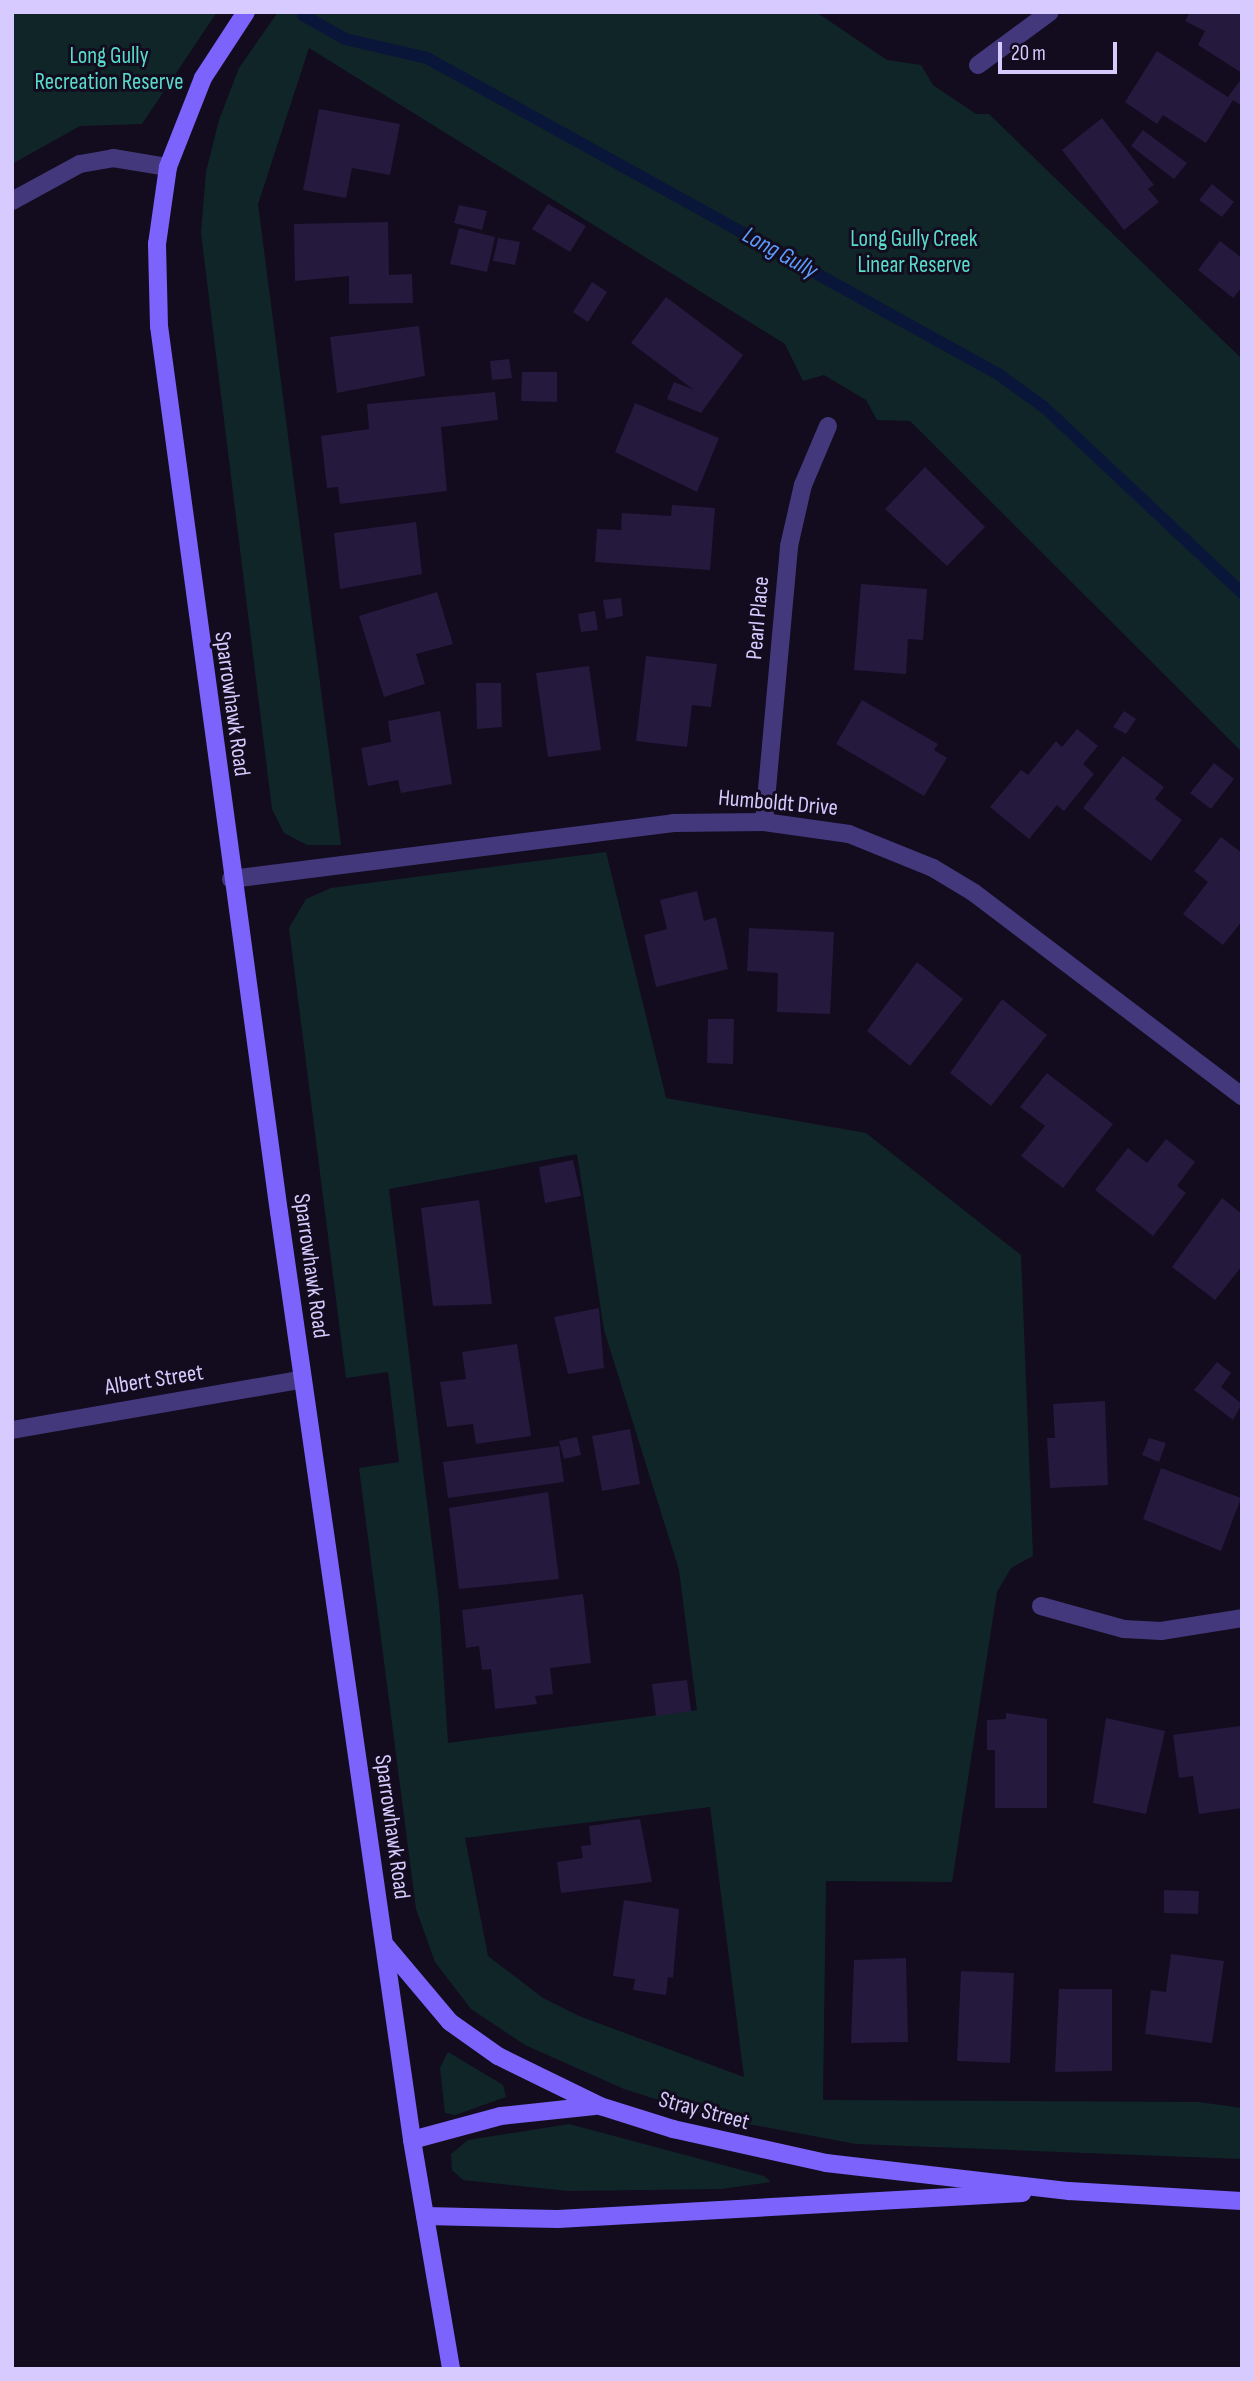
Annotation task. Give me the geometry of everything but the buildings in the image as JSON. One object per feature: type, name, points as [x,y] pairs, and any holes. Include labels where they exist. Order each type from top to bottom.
[{"type":"main road","name":"Sparrowhawk Road","points":[[246,12],[203,78],[168,167],[157,244],[159,326],[231,879],[412,2140],[451,2369]]},
{"type":"main road","name":"Stray Street","points":[[384,1944],[428,1999],[472,2039],[600,2105],[715,2141],[826,2163],[1069,2191],[1242,2202]]},
{"type":"main road","points":[[412,2140],[501,2116],[600,2105]]},
{"type":"main road","name":"Stray Street","points":[[425,2216],[598,2217],[1069,2191]]},
{"type":"street","points":[[978,65],[1050,12]]},
{"type":"street","points":[[12,201],[80,164],[113,158],[168,167]]},
{"type":"street","name":"Pearl Place","points":[[764,822],[789,546],[803,485],[828,426]]},
{"type":"street","name":"Humboldt Drive","points":[[231,879],[673,823],[764,822],[849,834],[933,868],[1049,945],[1242,1096]]},
{"type":"street","name":"Albert Street","points":[[12,1430],[303,1379]]},
{"type":"street","points":[[1041,1606],[1124,1629],[1161,1630],[1242,1618]]},
{"type":"green space","name":"Long Gully Recreation Reserve","points":[[12,12],[217,12],[142,124],[80,126],[12,164]]},
{"type":"green space","name":"Long Gully Creek Linear Reserve","points":[[278,12],[816,12],[887,60],[921,65],[933,85],[976,114],[989,114],[1242,359],[1242,752],[910,421],[877,420],[866,400],[824,375],[803,381],[785,344],[309,48],[258,204],[341,845],[307,845],[284,833],[272,809],[201,233],[206,172],[219,120],[239,68]]},
{"type":"green space","points":[[606,852],[666,1098],[866,1133],[1021,1255],[1033,1556],[1011,1568],[997,1592],[952,1882],[826,1881],[823,2100],[1198,2102],[1242,2108],[1242,2159],[856,2144],[716,2118],[624,2089],[525,2045],[471,2009],[435,1962],[416,1909],[359,1468],[399,1462],[388,1372],[346,1378],[289,928],[306,899],[331,888]],"holes":[[[577,1154],[604,1330],[679,1570],[697,1710],[448,1743],[439,1602],[389,1189]],[[710,1807],[744,2077],[579,2016],[543,1998],[488,1956],[465,1838]]]},
{"type":"green space","points":[[448,2052],[503,2085],[506,2097],[455,2115],[445,2113],[440,2068]]},
{"type":"green space","points":[[569,2124],[764,2176],[771,2182],[721,2189],[568,2191],[463,2180],[452,2170],[451,2154],[468,2140]]},
{"type":"waterway","name":"Long Gully","points":[[303,15],[345,39],[427,58],[998,374],[1044,407],[1242,593]]}]
